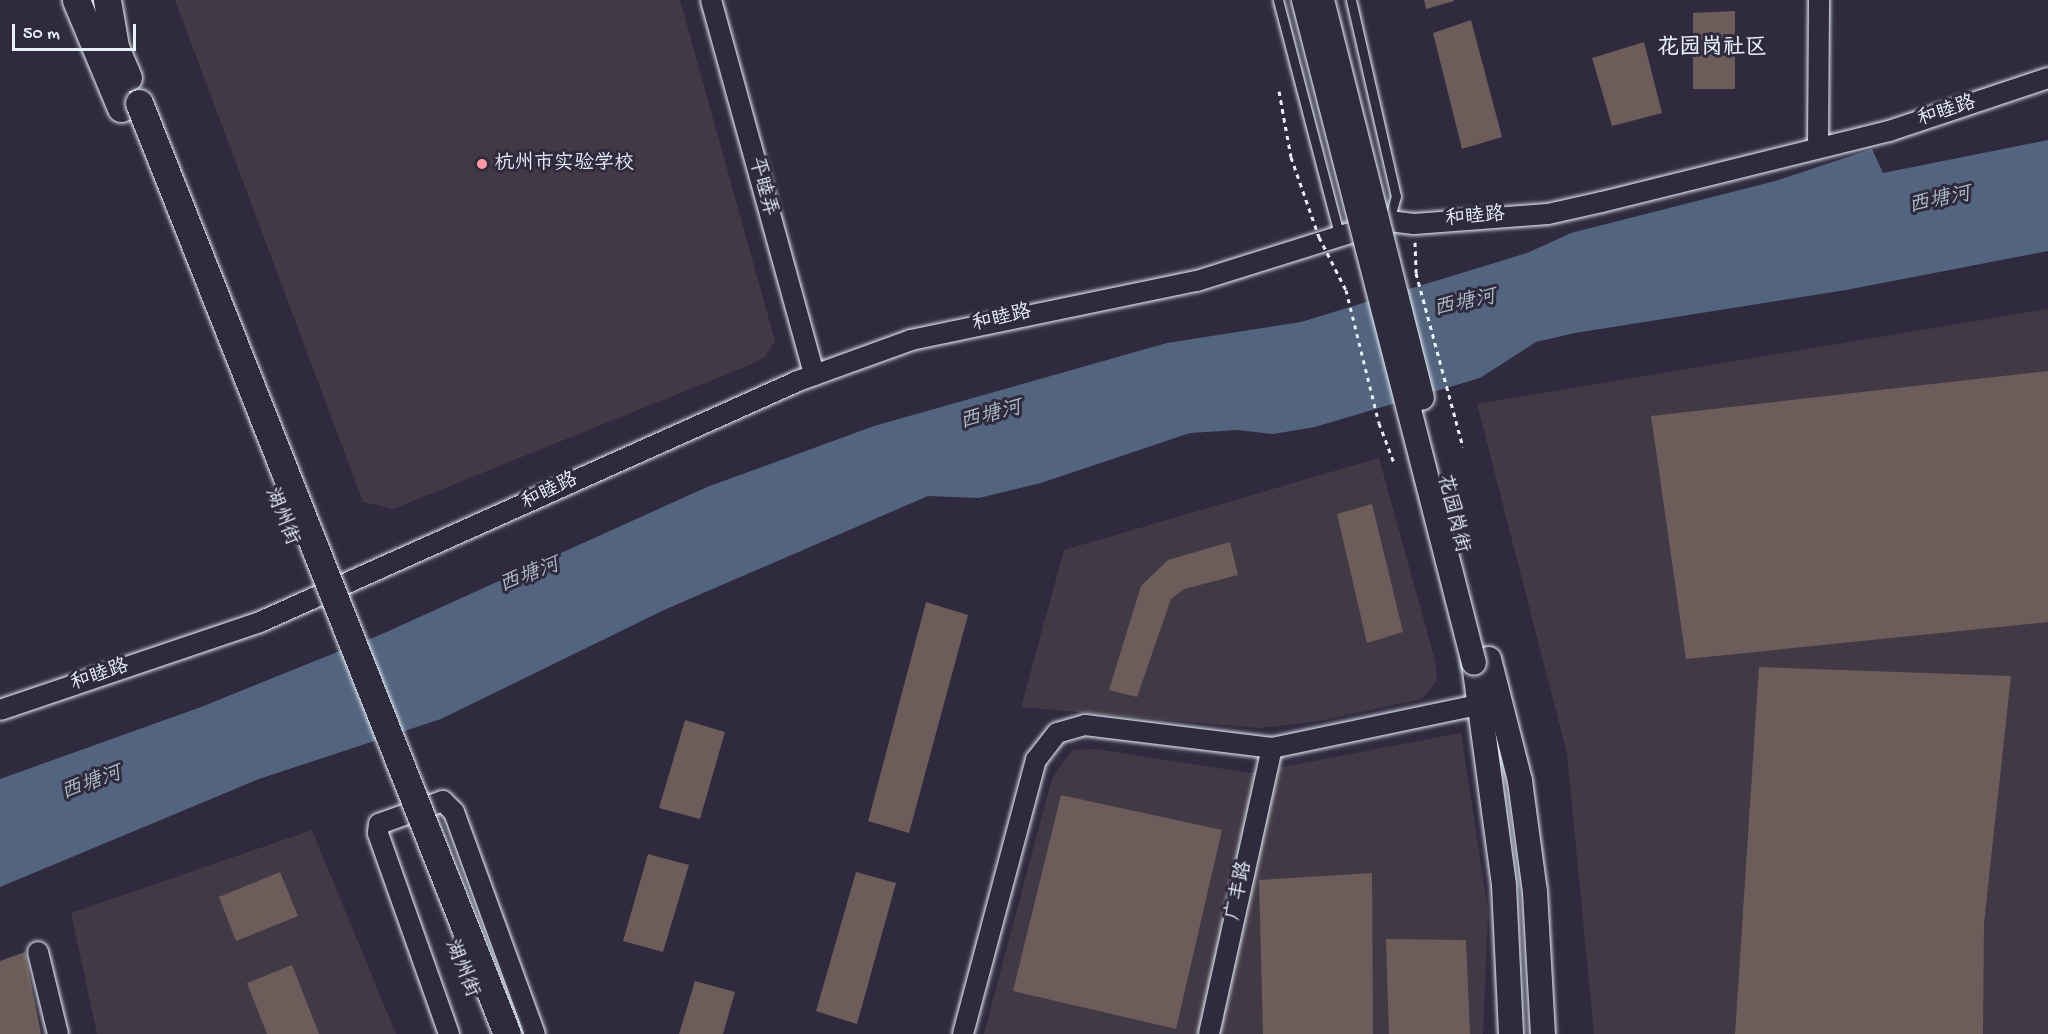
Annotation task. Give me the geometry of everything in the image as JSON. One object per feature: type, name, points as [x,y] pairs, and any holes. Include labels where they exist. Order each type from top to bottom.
[{"type":"main road","name":"湖州街","points":[[76,0],[130,106],[507,1034]]},
{"type":"main road","name":"湖州街","points":[[107,0],[114,16],[115,47],[130,106],[487,1034]]},
{"type":"street","name":"平睦弄","points":[[711,0],[814,375]]},
{"type":"street","name":"花园岗街","points":[[1304,0],[1481,661]]},
{"type":"street","name":"花园岗街","points":[[1322,0],[1490,702],[1504,885],[1511,1034]]},
{"type":"street","points":[[1818,147],[1819,0]]},
{"type":"street","name":"和睦路","points":[[0,710],[260,622],[814,375],[910,340],[1197,281],[1349,237],[1389,221],[1414,224],[1548,214],[1890,131],[2048,78]]},
{"type":"street","name":"花园岗街","points":[[1490,702],[1520,781],[1535,892],[1543,1034]]},
{"type":"street","points":[[963,1034],[1036,760],[1057,733],[1085,725],[1272,748],[1490,702]]},
{"type":"street","name":"广丰路","points":[[1209,1034],[1272,748]]},
{"type":"street","points":[[449,1034],[378,833],[379,824],[443,801],[454,812],[536,1034]]},
{"type":"street","points":[[38,952],[58,1034]]},
{"type":"lane","points":[[1278,0],[1337,227],[1349,237]]},
{"type":"lane","points":[[1351,0],[1396,196],[1389,221]]},
{"type":"path","points":[[1279,92],[1291,157],[1319,237],[1346,290],[1379,423],[1394,463]]},
{"type":"path","points":[[1414,224],[1416,273],[1450,411],[1463,447]]},
{"type":"shaded area","name":"杭州市实验学校","points":[[175,0],[680,0],[775,341],[765,357],[750,365],[393,509],[363,502]]},
{"type":"shaded area","points":[[2048,309],[2048,1034],[1594,1034],[1567,754],[1477,404]]},
{"type":"shaded area","points":[[1379,458],[1436,664],[1437,680],[1422,699],[1314,722],[1258,728],[1021,707],[1064,550]]},
{"type":"shaded area","points":[[1461,733],[1488,911],[1483,1034],[984,1034],[1052,778],[1072,750],[1095,749],[1250,773]]},
{"type":"shaded area","points":[[312,830],[396,1034],[97,1034],[71,913]]},
{"type":"water","name":"西塘河","points":[[2048,140],[2048,251],[1846,290],[1575,333],[1536,342],[1480,378],[1315,427],[1273,434],[1238,430],[1190,433],[1041,483],[979,498],[928,496],[664,610],[441,719],[259,779],[0,887],[0,779],[201,707],[382,634],[707,487],[874,426],[1167,343],[1301,322],[1527,253],[1571,233],[1775,181],[1872,149],[1883,173]]},
{"type":"building","points":[[1424,0],[1454,0],[1454,1],[1426,9]]},
{"type":"building","points":[[1735,11],[1735,89],[1693,89],[1693,13]]},
{"type":"building","points":[[1471,20],[1502,137],[1462,149],[1433,33]]},
{"type":"building","points":[[1644,42],[1662,113],[1612,126],[1592,58]]},
{"type":"building","points":[[2048,371],[2048,622],[1686,659],[1651,416]]},
{"type":"building","points":[[1372,504],[1403,632],[1367,643],[1337,514]]},
{"type":"building","points":[[1230,542],[1238,575],[1184,589],[1171,599],[1137,697],[1109,690],[1141,586],[1168,560]]},
{"type":"building","points":[[926,602],[968,615],[909,833],[868,821]]},
{"type":"building","points":[[1759,667],[2011,676],[1984,923],[1983,1034],[1735,1034]]},
{"type":"building","points":[[685,720],[725,732],[700,819],[659,808]]},
{"type":"building","points":[[1061,795],[1222,830],[1176,1029],[1013,991]]},
{"type":"building","points":[[648,854],[689,865],[663,952],[623,941]]},
{"type":"building","points":[[280,872],[298,916],[236,941],[219,897]]},
{"type":"building","points":[[856,872],[896,883],[857,1024],[816,1011]]},
{"type":"building","points":[[1372,873],[1373,1034],[1263,1034],[1259,880]]},
{"type":"building","points":[[1386,939],[1466,940],[1470,1034],[1389,1034]]},
{"type":"building","points":[[25,952],[41,1034],[0,1034],[0,961]]},
{"type":"building","points":[[292,965],[319,1034],[267,1034],[247,983]]},
{"type":"building","points":[[695,981],[735,992],[723,1034],[679,1034]]},
{"type":"place","name":"杭州市实验学校","points":[[482,164]]},
{"type":"district","name":"花园岗社区","points":[[1712,50]]}]
